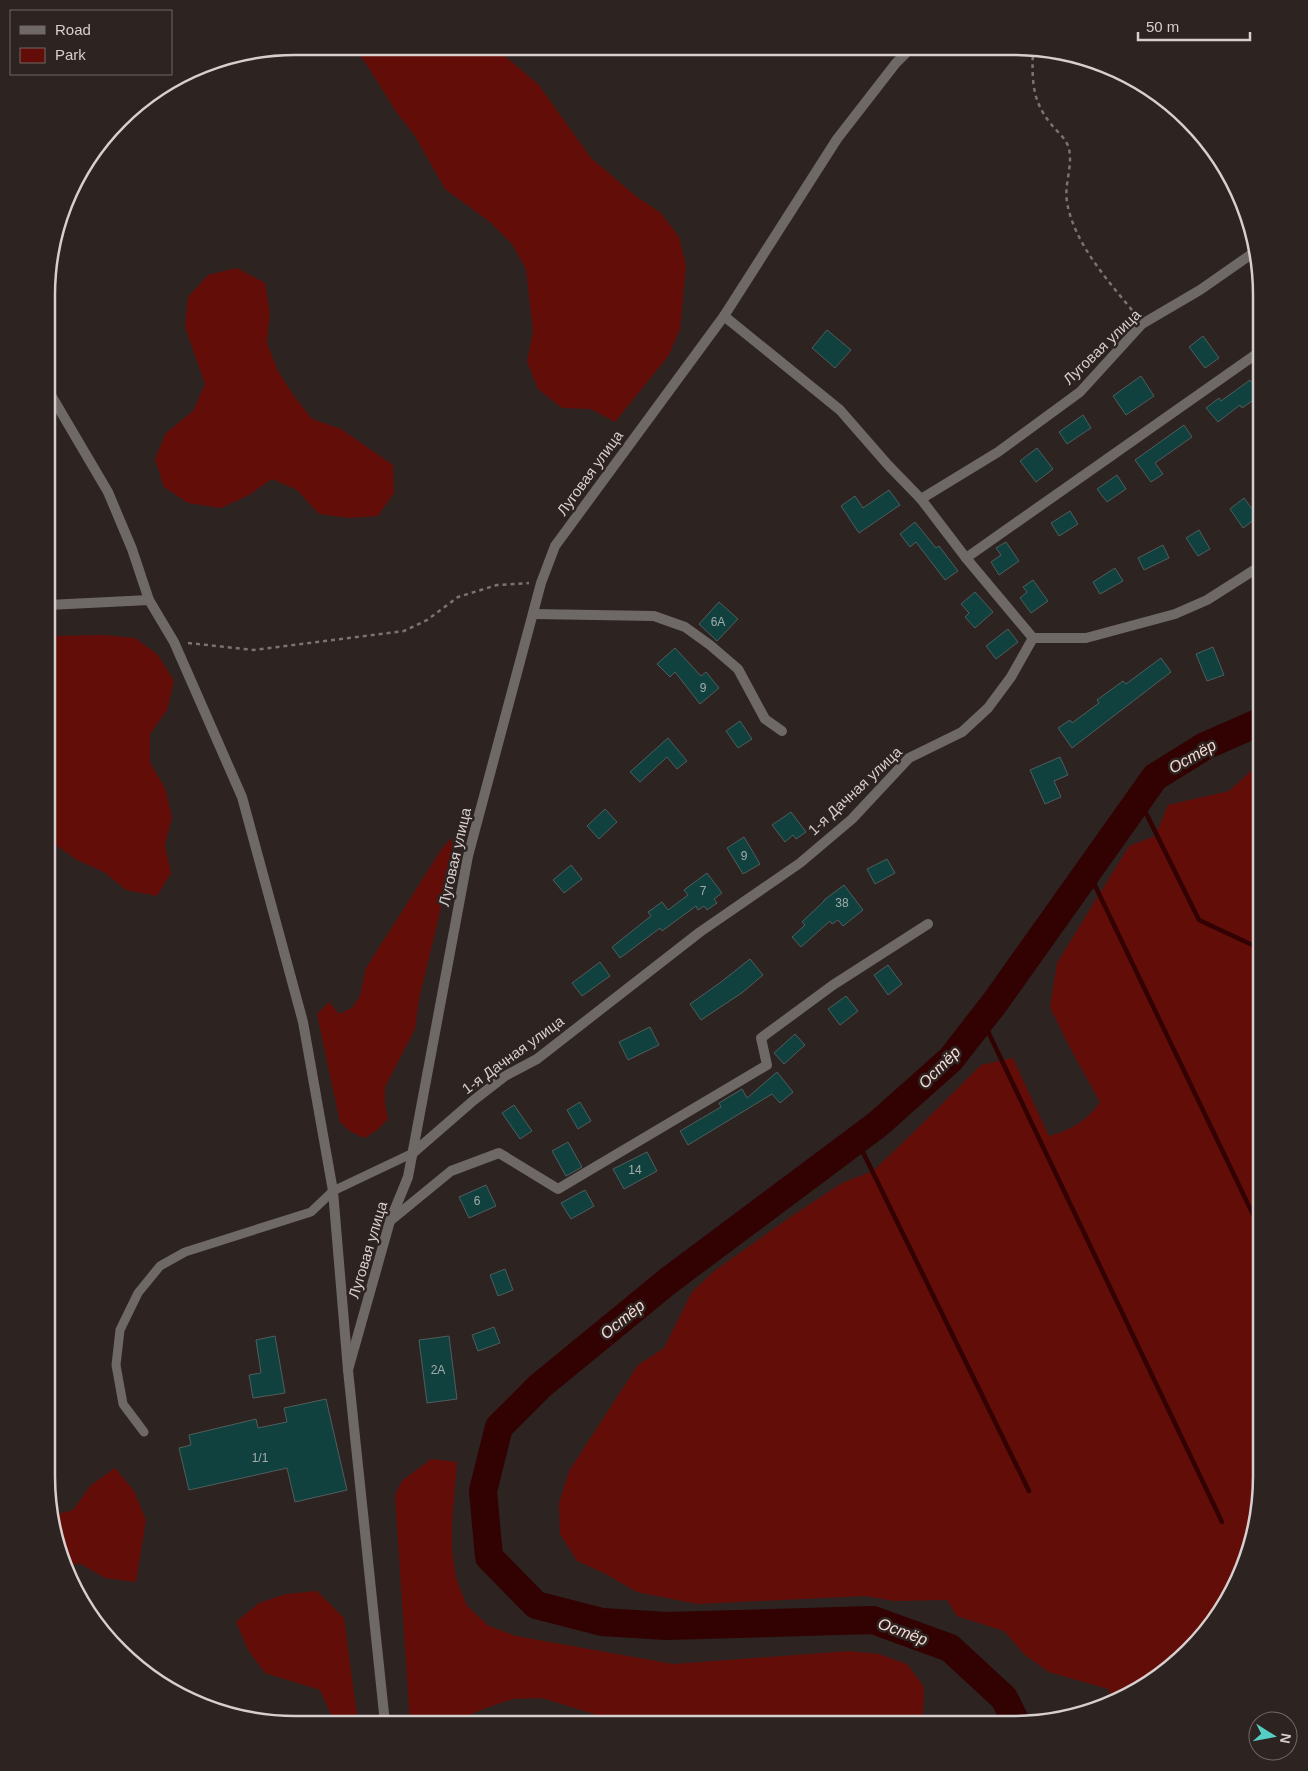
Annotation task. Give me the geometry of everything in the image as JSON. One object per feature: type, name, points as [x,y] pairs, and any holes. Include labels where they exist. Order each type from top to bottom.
[{"type":"street","name":"Луговая улица","points":[[384,1716],[348,1370],[390,1221],[408,1176],[468,856],[541,583],[555,546],[724,316],[838,140],[904,55]]},
{"type":"street","name":"Луговая улица","points":[[921,499],[998,452],[1080,392],[1142,324],[1200,290],[1250,256]]},
{"type":"street","points":[[724,316],[840,410],[888,465],[921,499],[966,558],[1033,638],[1086,638],[1175,614],[1207,600],[1253,571]]},
{"type":"street","points":[[966,558],[1253,356]]},
{"type":"street","points":[[55,402],[108,492],[132,549],[149,600],[174,642],[242,797],[303,1022],[333,1191],[348,1370]]},
{"type":"street","points":[[55,605],[149,600]]},
{"type":"street","points":[[533,614],[654,616],[685,627],[738,669],[765,719],[782,731]]},
{"type":"street","name":"1-я Дачная улица","points":[[413,1153],[505,1076],[537,1059],[700,932],[800,863],[852,819],[909,758],[962,732],[988,708],[1011,677],[1033,638]]},
{"type":"street","points":[[390,1221],[451,1171],[499,1153],[558,1189],[767,1065],[761,1038],[833,985],[928,924]]},
{"type":"lane","points":[[144,1432],[123,1404],[116,1366],[120,1330],[138,1293],[160,1266],[185,1252],[310,1212],[333,1191],[413,1153]]},
{"type":"path","points":[[1033,56],[1034,90],[1040,109],[1066,141],[1069,149],[1066,189],[1070,215],[1081,240],[1095,264],[1142,324]]},
{"type":"path","points":[[174,642],[254,650],[404,631],[427,620],[458,597],[497,585],[541,583]]},
{"type":"green space","points":[[359,55],[504,55],[538,84],[591,158],[637,197],[661,213],[679,237],[686,266],[680,329],[669,355],[615,422],[591,409],[562,408],[538,389],[527,361],[533,332],[526,269],[512,244],[490,222],[445,189],[415,136],[397,113]]},
{"type":"green space","points":[[237,268],[265,283],[270,313],[267,343],[278,371],[312,419],[341,429],[393,465],[394,493],[378,516],[349,518],[319,514],[297,490],[272,479],[249,495],[221,508],[188,503],[164,487],[155,459],[166,433],[193,411],[205,384],[185,327],[188,297],[208,275]]},
{"type":"green space","points":[[103,635],[135,638],[158,655],[174,681],[167,710],[150,734],[150,763],[165,788],[172,817],[165,845],[171,873],[157,896],[126,890],[104,872],[77,860],[55,844],[55,636]]},
{"type":"green space","points":[[1253,769],[1253,1476],[1251,1508],[1245,1538],[1235,1568],[1213,1610],[1194,1634],[1171,1657],[1147,1676],[1111,1695],[1108,1689],[1049,1672],[1025,1655],[1004,1631],[957,1616],[947,1600],[894,1601],[865,1596],[697,1604],[637,1592],[604,1573],[577,1561],[560,1534],[559,1503],[569,1471],[638,1365],[664,1348],[692,1292],[714,1271],[842,1183],[873,1171],[981,1065],[1013,1058],[1049,1136],[1078,1124],[1090,1114],[1100,1102],[1050,1007],[1057,963],[1129,846],[1155,836],[1168,805],[1229,791]]},
{"type":"green space","points":[[451,838],[454,854],[419,999],[415,1029],[385,1087],[385,1104],[388,1119],[365,1138],[351,1132],[340,1122],[317,1014],[329,1002],[339,1014],[352,1008],[360,996],[366,968],[441,850]]},
{"type":"green space","points":[[431,1459],[457,1462],[452,1521],[452,1550],[456,1578],[467,1606],[489,1626],[516,1636],[673,1664],[849,1651],[879,1654],[907,1664],[924,1687],[923,1716],[600,1716],[542,1698],[513,1699],[467,1716],[410,1716],[395,1495],[402,1481]]},
{"type":"green space","points":[[115,1468],[134,1491],[146,1520],[136,1582],[105,1578],[79,1563],[72,1566],[63,1538],[58,1514],[73,1510],[91,1485]]},
{"type":"green space","points":[[317,1591],[344,1618],[357,1716],[332,1716],[320,1690],[265,1673],[248,1650],[236,1622],[259,1603],[286,1594]]},
{"type":"building","points":[[827,330],[851,350],[835,368],[812,348]]},
{"type":"building","points":[[1203,336],[1219,358],[1205,368],[1189,347]]},
{"type":"building","points":[[1141,376],[1154,396],[1126,415],[1113,396]]},
{"type":"building","points":[[1250,380],[1253,384],[1253,400],[1242,408],[1240,405],[1218,422],[1206,408],[1219,398],[1221,401]]},
{"type":"building","points":[[1083,415],[1091,428],[1067,444],[1059,432]]},
{"type":"building","points":[[1184,425],[1192,437],[1155,463],[1163,474],[1151,482],[1135,460]]},
{"type":"building","points":[[1037,448],[1053,469],[1036,482],[1020,461]]},
{"type":"building","points":[[1117,475],[1126,489],[1107,502],[1097,489]]},
{"type":"building","points":[[889,490],[900,505],[859,533],[841,506],[855,496],[863,508]]},
{"type":"building","points":[[1244,498],[1253,510],[1253,521],[1243,528],[1230,509]]},
{"type":"building","points":[[1070,511],[1078,524],[1059,536],[1051,523]]},
{"type":"building","points":[[915,522],[936,548],[939,546],[958,571],[945,580],[916,542],[910,547],[900,534]]},
{"type":"building","points":[[1199,530],[1210,549],[1198,556],[1186,538]]},
{"type":"building","points":[[1006,542],[1019,561],[999,575],[991,562],[1001,555],[996,548]]},
{"type":"building","points":[[1163,545],[1169,558],[1144,570],[1138,558]]},
{"type":"building","points":[[1115,568],[1123,581],[1100,594],[1093,582]]},
{"type":"building","points":[[1033,580],[1048,601],[1031,613],[1020,598],[1027,592],[1023,587]]},
{"type":"building","points":[[975,592],[993,612],[975,628],[965,617],[969,613],[961,604]]},
{"type":"building","points":[[719,602],[738,619],[717,641],[699,624]]},
{"type":"building","points":[[1008,629],[1018,642],[996,659],[986,646]]},
{"type":"building","points":[[1213,647],[1224,675],[1207,681],[1196,654]]},
{"type":"building","points":[[675,648],[701,676],[706,672],[719,688],[700,704],[675,672],[670,677],[657,664]]},
{"type":"building","points":[[1161,658],[1171,672],[1072,748],[1058,728],[1070,720],[1072,723],[1099,703],[1097,700],[1123,681],[1126,684]]},
{"type":"building","points":[[740,721],[752,739],[738,748],[726,731]]},
{"type":"building","points":[[668,738],[687,761],[677,769],[667,757],[640,782],[630,772]]},
{"type":"building","points":[[1060,757],[1068,775],[1054,781],[1061,797],[1045,804],[1030,770]]},
{"type":"building","points":[[605,809],[617,822],[599,839],[587,826]]},
{"type":"building","points":[[791,812],[806,832],[796,839],[793,835],[785,842],[772,825]]},
{"type":"building","points":[[744,837],[760,864],[743,874],[727,848]]},
{"type":"building","points":[[887,859],[895,873],[875,884],[867,869]]},
{"type":"building","points":[[571,865],[582,879],[564,893],[553,880]]},
{"type":"building","points":[[707,873],[722,893],[714,899],[717,903],[707,910],[704,906],[698,910],[696,906],[662,931],[660,928],[620,958],[612,947],[651,916],[648,912],[662,902],[668,910],[688,895],[684,890]]},
{"type":"building","points":[[844,885],[863,910],[843,926],[838,920],[832,924],[830,921],[801,947],[792,937],[805,925],[802,922],[824,900]]},
{"type":"building","points":[[750,959],[763,975],[743,992],[701,1020],[690,1004]]},
{"type":"building","points":[[600,962],[610,976],[582,996],[572,983]]},
{"type":"building","points":[[888,965],[902,984],[888,995],[874,975]]},
{"type":"building","points":[[846,996],[858,1011],[840,1025],[828,1009]]},
{"type":"building","points":[[650,1027],[659,1045],[628,1060],[619,1042]]},
{"type":"building","points":[[795,1034],[805,1045],[784,1064],[774,1053]]},
{"type":"building","points":[[777,1072],[793,1092],[780,1103],[772,1094],[688,1145],[680,1131],[721,1107],[719,1103],[742,1089],[747,1098]]},
{"type":"building","points":[[580,1102],[591,1121],[578,1129],[567,1110]]},
{"type":"building","points":[[514,1105],[532,1131],[520,1139],[502,1113]]},
{"type":"building","points":[[568,1142],[582,1167],[566,1176],[552,1151]]},
{"type":"building","points":[[647,1152],[657,1171],[624,1189],[613,1169]]},
{"type":"building","points":[[486,1185],[496,1206],[469,1218],[459,1197]]},
{"type":"building","points":[[585,1190],[594,1206],[571,1219],[561,1203]]},
{"type":"building","points":[[505,1269],[513,1290],[498,1296],[490,1275]]},
{"type":"building","points":[[494,1327],[500,1343],[478,1351],[472,1335]]},
{"type":"building","points":[[275,1336],[285,1393],[253,1398],[249,1375],[261,1373],[256,1340]]},
{"type":"building","points":[[449,1336],[457,1399],[427,1403],[419,1340]]},
{"type":"building","points":[[326,1399],[347,1490],[295,1502],[287,1468],[189,1490],[179,1448],[191,1445],[189,1435],[256,1419],[258,1428],[287,1422],[284,1408]]},
{"type":"waterway","name":"Остёр","points":[[1013,1716],[1004,1698],[950,1648],[873,1620],[667,1626],[602,1622],[536,1605],[489,1557],[483,1491],[499,1427],[540,1386],[668,1281],[878,1124],[951,1059],[996,1001],[1155,777],[1205,746],[1253,725]]},
{"type":"waterway","points":[[1139,799],[1199,920],[1253,945]]},
{"type":"waterway","points":[[1088,871],[1253,1214]]},
{"type":"waterway","points":[[982,1019],[1222,1522]]},
{"type":"waterway","points":[[857,1140],[1029,1491]]}]
